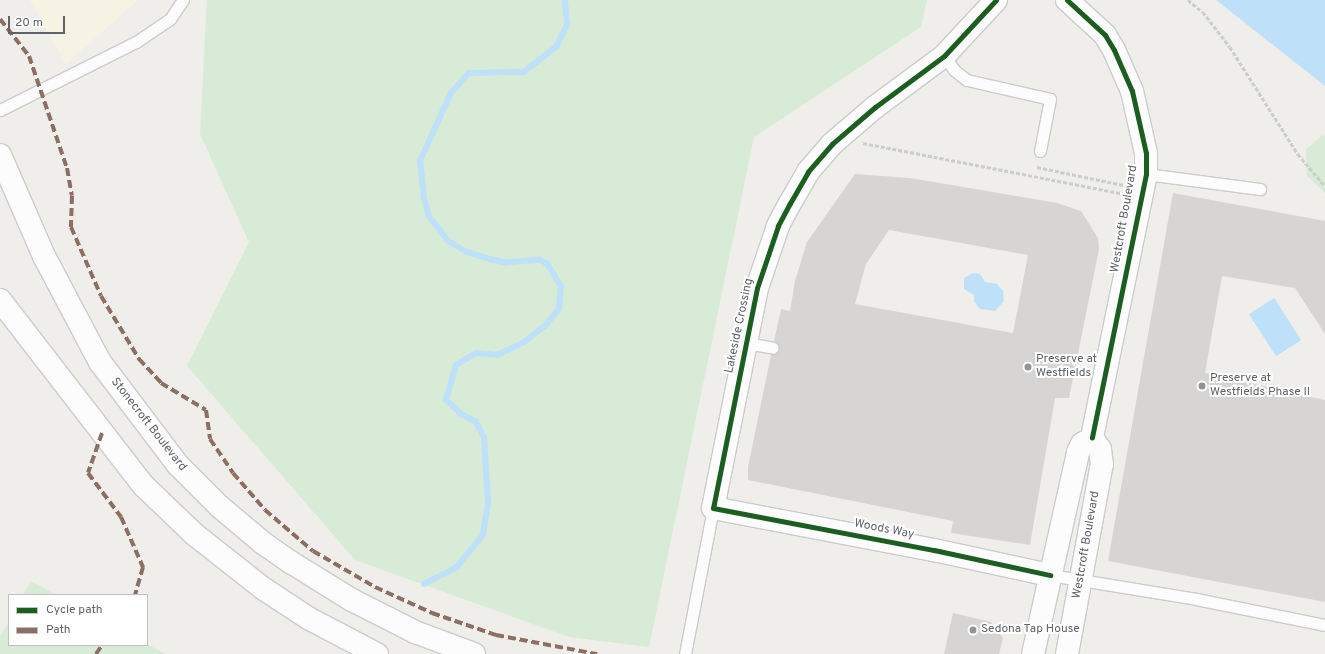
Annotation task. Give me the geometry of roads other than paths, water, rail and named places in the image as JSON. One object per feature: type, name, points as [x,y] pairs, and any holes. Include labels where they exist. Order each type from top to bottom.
[{"type":"street","name":"Lakeside Crossing","points":[[713,508],[757,288],[778,226],[808,172],[838,139],[881,103],[944,56],[996,0]]},
{"type":"street","name":"Westcroft Boulevard","points":[[1067,0],[1105,35],[1125,71],[1143,132],[1143,187],[1092,438],[1096,441],[1102,457],[1067,654]]},
{"type":"street","name":"Stonecroft Boulevard","points":[[0,155],[44,256],[100,362],[178,465],[219,506],[263,543],[292,563],[352,600],[408,629],[474,654]]},
{"type":"street","points":[[0,300],[144,486],[194,534],[264,589],[308,618],[376,654]]},
{"type":"street","points":[[1033,654],[1078,452],[1082,444],[1092,438]]},
{"type":"street","name":"Woods Way","points":[[713,508],[934,550],[1050,575]]},
{"type":"lane","points":[[0,110],[136,42],[170,20],[183,0]]},
{"type":"lane","points":[[944,56],[954,70],[966,80],[1050,99],[1040,151]]},
{"type":"lane","points":[[1143,187],[1260,188]]},
{"type":"lane","points":[[746,343],[773,348]]},
{"type":"lane","name":"Lakeside Crossing","points":[[685,654],[713,508]]},
{"type":"lane","points":[[1050,575],[1325,625]]},
{"type":"water","points":[[1216,0],[1325,0],[1325,86]]},
{"type":"water","points":[[973,273],[980,274],[985,282],[997,284],[1003,291],[1004,301],[995,311],[980,309],[974,301],[974,295],[964,289],[964,278]]},
{"type":"water","points":[[1274,298],[1301,340],[1276,356],[1249,314]]},
{"type":"waterway","points":[[424,584],[457,567],[483,535],[488,502],[484,438],[476,422],[462,415],[446,400],[456,365],[476,353],[497,355],[523,343],[545,326],[559,309],[561,287],[547,264],[540,260],[506,263],[466,252],[448,241],[429,217],[424,198],[420,161],[451,93],[469,73],[524,72],[556,47],[567,25],[565,0]]},
{"type":"place","name":"Preserve at Westfields","points":[[1028,367]]},
{"type":"place","name":"Preserve at Westfields Phase II","points":[[1202,386]]},
{"type":"place","name":"Sedona Tap House","points":[[973,630]]}]
